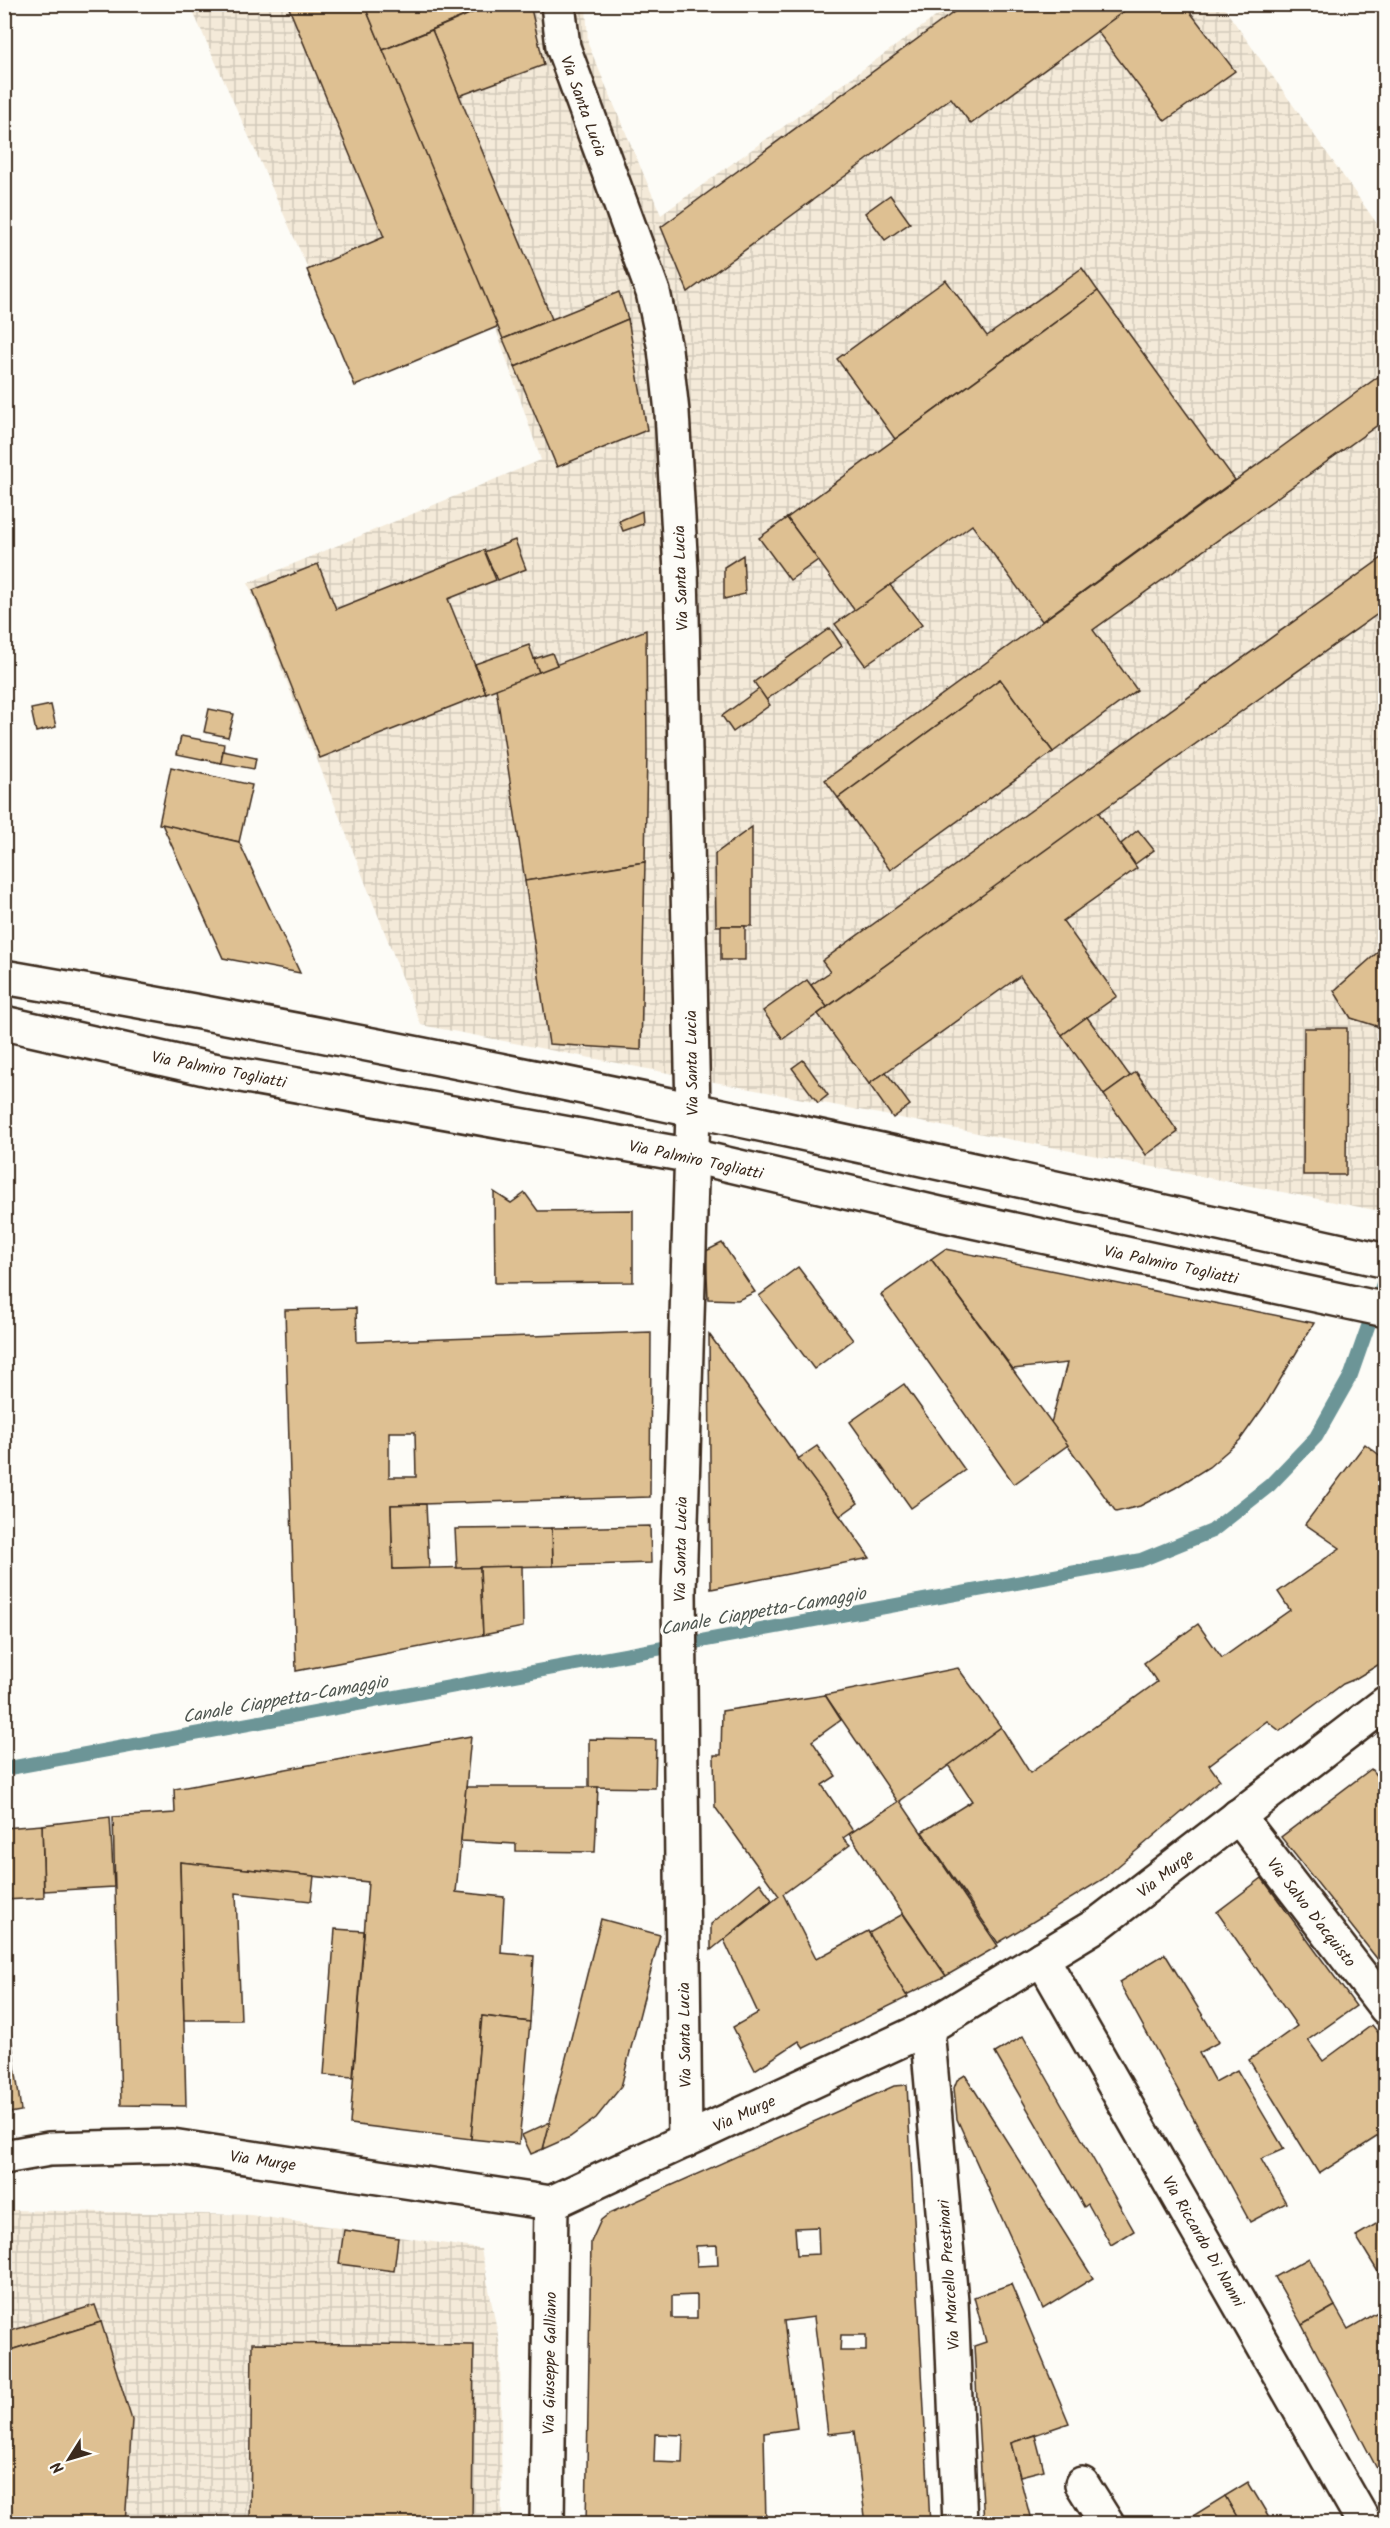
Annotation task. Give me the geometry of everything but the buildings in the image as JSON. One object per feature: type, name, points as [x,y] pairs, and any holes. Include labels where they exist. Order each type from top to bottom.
[{"type":"street","name":"Via Santa Lucia","points":[[558,4],[563,47],[653,292],[664,349],[672,412],[681,571],[693,1111],[679,1591],[685,2141]]},
{"type":"street","points":[[4,977],[231,1016],[1049,1185],[1386,1261]]},
{"type":"street","name":"Via Palmiro Togliatti","points":[[4,1023],[213,1070],[692,1156],[940,1214],[1386,1310]]},
{"type":"street","name":"Via Murge","points":[[4,2157],[49,2150],[172,2146],[551,2204],[927,2028],[1098,1924],[1384,1707]]},
{"type":"street","name":"Via Salvo D'acquisto","points":[[1238,1816],[1386,2008]]},
{"type":"street","name":"Via Riccardo Di Nanni","points":[[1042,1958],[1365,2523]]},
{"type":"street","name":"Via Marcello Prestinari","points":[[927,2028],[951,2301],[960,2523]]},
{"type":"street","name":"Via Giuseppe Galliano","points":[[547,2523],[551,2204]]},
{"type":"street","points":[[1082,2484],[1107,2523]]},
{"type":"shaded area","points":[[190,5],[586,5],[588,44],[661,215],[952,5],[1222,5],[1385,235],[1385,1212],[421,1025],[248,583],[541,460],[495,326],[357,378]]},
{"type":"shaded area","points":[[5,2211],[251,2215],[481,2249],[500,2345],[502,2523],[5,2524]]},
{"type":"waterway","name":"Canale Ciappetta-Camaggio","points":[[4,1769],[1141,1560],[1212,1531],[1270,1485],[1316,1437],[1351,1375],[1386,1275]]}]
